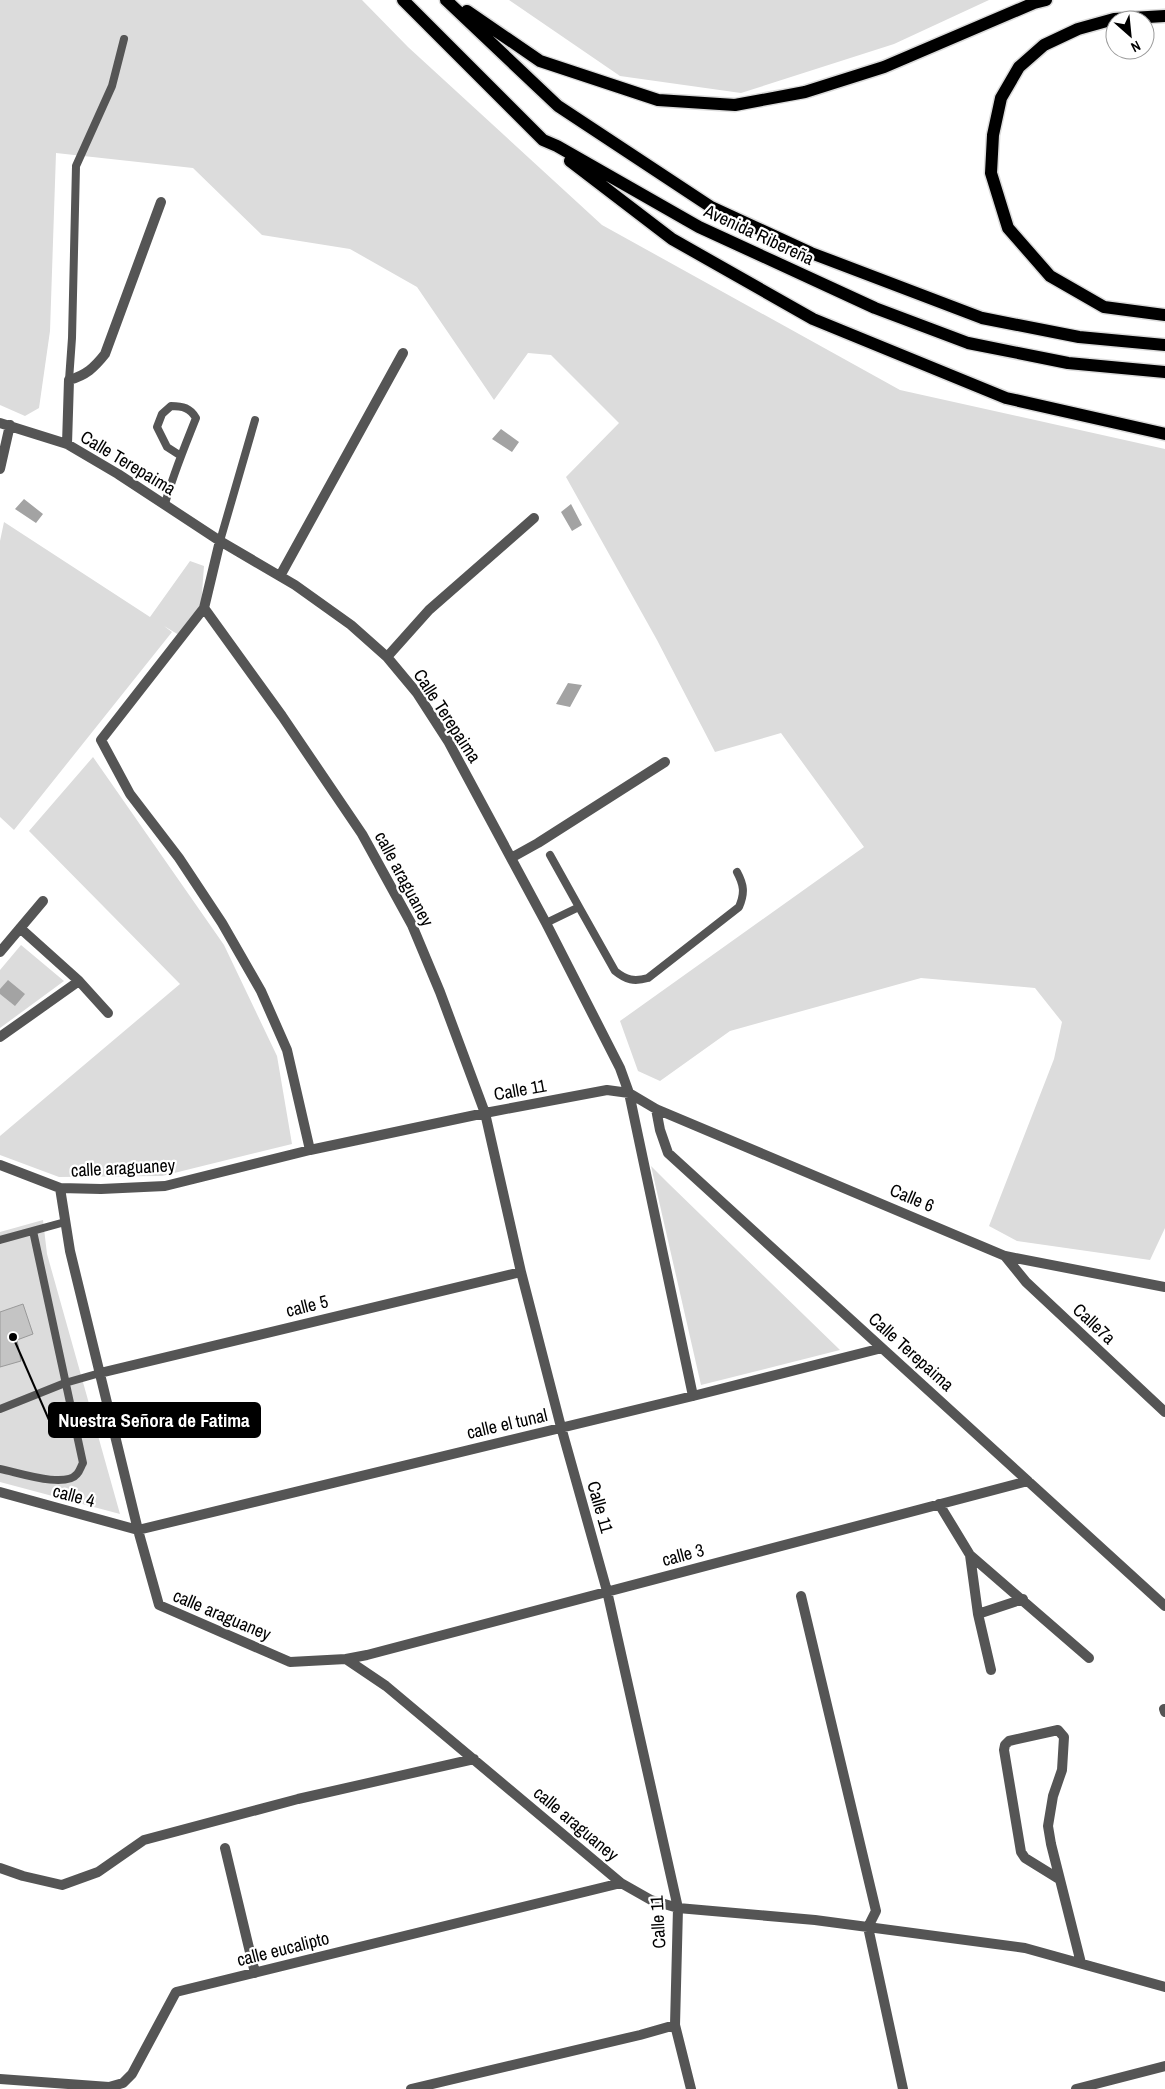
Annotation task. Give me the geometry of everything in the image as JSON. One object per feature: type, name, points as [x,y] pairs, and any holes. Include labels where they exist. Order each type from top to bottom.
[{"type":"main road","name":"Avenida Ribereña","points":[[403,0],[542,140],[557,146],[699,227],[875,308],[958,339],[1068,363],[1165,372]]},
{"type":"main road","name":"Avenida Ribereña","points":[[446,0],[558,106],[711,207],[810,253],[982,318],[1079,337],[1165,345]]},
{"type":"main road","points":[[450,0],[540,61],[658,100],[735,105],[805,92],[884,67],[1034,3],[1046,0]]},
{"type":"main road","points":[[1165,16],[1114,19],[1078,29],[1044,45],[1019,66],[1001,98],[993,135],[991,173],[1008,228],[1050,276],[1104,307],[1165,315]]},
{"type":"main road","points":[[542,140],[672,239],[813,319],[1006,398],[1165,434]]},
{"type":"street","points":[[67,444],[69,380],[82,376],[93,369],[105,354],[160,202]]},
{"type":"street","points":[[280,576],[403,353]]},
{"type":"street","points":[[0,469],[5,424]]},
{"type":"street","name":"Calle Terepaima","points":[[5,424],[67,444],[118,474],[220,541],[280,576],[351,625],[387,657],[417,693],[448,741],[546,922],[620,1068],[629,1093],[693,1396]]},
{"type":"street","points":[[387,657],[430,610],[534,518]]},
{"type":"street","points":[[220,541],[204,608],[101,740],[130,794],[179,858],[222,923],[261,991],[287,1050],[310,1150]]},
{"type":"street","name":"calle araguaney","points":[[204,608],[282,716],[362,834],[412,925],[440,992],[485,1113],[310,1150],[165,1186],[101,1189],[60,1188],[70,1251],[138,1530],[159,1605],[290,1662],[346,1659],[386,1686],[621,1883],[651,1900],[678,1908],[868,1927],[1025,1948],[1165,1987]]},
{"type":"street","points":[[511,858],[538,843],[665,762]]},
{"type":"street","points":[[0,952],[43,901]]},
{"type":"street","points":[[20,928],[79,981],[108,1013]]},
{"type":"street","points":[[0,1037],[79,981]]},
{"type":"street","name":"Calle 11","points":[[656,1109],[629,1093],[607,1090],[485,1113],[521,1272],[606,1591],[678,1908],[674,2025],[691,2089]]},
{"type":"street","name":"Calle Terepaima","points":[[656,1109],[660,1130],[668,1153],[1165,1606]]},
{"type":"street","name":"Calle 6","points":[[656,1109],[1005,1256],[1165,1287]]},
{"type":"street","points":[[0,1166],[60,1188]]},
{"type":"street","name":"Calle7a","points":[[1005,1256],[1026,1282],[1165,1412]]},
{"type":"street","name":"calle 5","points":[[100,1373],[521,1272]]},
{"type":"street","name":"calle el tunal","points":[[138,1530],[693,1396],[882,1348]]},
{"type":"street","name":"calle 3","points":[[346,1659],[1028,1481]]},
{"type":"street","name":"calle 4","points":[[0,1492],[138,1530]]},
{"type":"street","points":[[939,1504],[970,1555],[1089,1658]]},
{"type":"street","points":[[970,1555],[978,1614],[992,1670]]},
{"type":"street","points":[[801,1596],[876,1911],[868,1927],[903,2089]]},
{"type":"street","points":[[978,1614],[1023,1599]]},
{"type":"street","points":[[1059,1879],[1026,1858],[1021,1852],[1004,1750],[1005,1745],[1009,1741],[1058,1730],[1064,1738],[1062,1770],[1053,1796],[1048,1826],[1059,1879],[1081,1963]]},
{"type":"street","points":[[0,1868],[23,1876],[62,1885],[98,1872],[144,1840],[298,1799],[474,1759]]},
{"type":"street","points":[[225,1848],[255,1972]]},
{"type":"street","name":"calle eucalipto","points":[[0,2079],[22,2086],[109,2087],[123,2083],[132,2074],[176,1992],[621,1883]]},
{"type":"street","points":[[411,2089],[640,2035],[674,2025]]},
{"type":"street","points":[[1076,2089],[1165,2066]]},
{"type":"lane","points":[[69,380],[72,338],[76,166],[112,86],[124,39]]},
{"type":"lane","points":[[164,504],[196,418],[191,410],[181,406],[171,406],[162,414],[158,427],[167,447],[181,456]]},
{"type":"lane","points":[[220,541],[255,420]]},
{"type":"lane","points":[[550,855],[615,971],[624,979],[635,981],[648,978],[739,907],[743,897],[744,884],[738,872]]},
{"type":"lane","points":[[546,922],[579,907]]},
{"type":"lane","points":[[0,1240],[65,1222]]},
{"type":"lane","points":[[0,1468],[54,1481],[66,1480],[77,1474],[83,1463],[32,1231]]},
{"type":"lane","points":[[0,1410],[65,1383],[100,1373]]},
{"type":"shaded area","points":[[0,0],[362,0],[408,47],[602,225],[900,390],[1165,449],[1165,1228],[1150,1260],[1017,1241],[989,1226],[1054,1059],[1062,1022],[1035,988],[921,978],[730,1031],[660,1081],[638,1071],[620,1021],[864,847],[781,733],[715,752],[657,640],[566,477],[619,423],[551,355],[528,353],[494,400],[417,287],[350,249],[262,235],[193,168],[56,153],[50,331],[39,408],[25,416],[0,405]]},
{"type":"shaded area","points":[[509,0],[989,0],[894,44],[741,93],[620,76]]},
{"type":"shaded area","points":[[501,429],[519,442],[512,452],[492,439]]},
{"type":"shaded area","points":[[24,499],[43,514],[36,523],[15,509]]},
{"type":"shaded area","points":[[571,504],[582,525],[572,531],[561,512]]},
{"type":"shaded area","points":[[4,522],[150,617],[190,561],[204,566],[201,606],[179,635],[164,626],[172,632],[14,830],[0,817],[0,541]]},
{"type":"shaded area","points":[[568,683],[582,685],[570,707],[556,704]]},
{"type":"shaded area","points":[[93,757],[224,945],[277,1056],[292,1144],[162,1176],[59,1177],[0,1155],[0,1136],[180,984],[29,831]]},
{"type":"shaded area","points":[[21,945],[64,981],[0,1028],[0,970]]},
{"type":"shaded area","points":[[8,980],[25,994],[15,1006],[0,994],[0,989]]},
{"type":"shaded area","points":[[651,1166],[667,1182],[840,1350],[701,1385]]},
{"type":"shaded area","points":[[43,1220],[47,1254],[120,1514],[0,1482],[0,1232]]},
{"type":"building","points":[[23,1304],[33,1334],[17,1340],[21,1361],[0,1367],[0,1312]]},
{"type":"place","name":"Nuestra Señora de Fatima","points":[[13,1337]]}]
